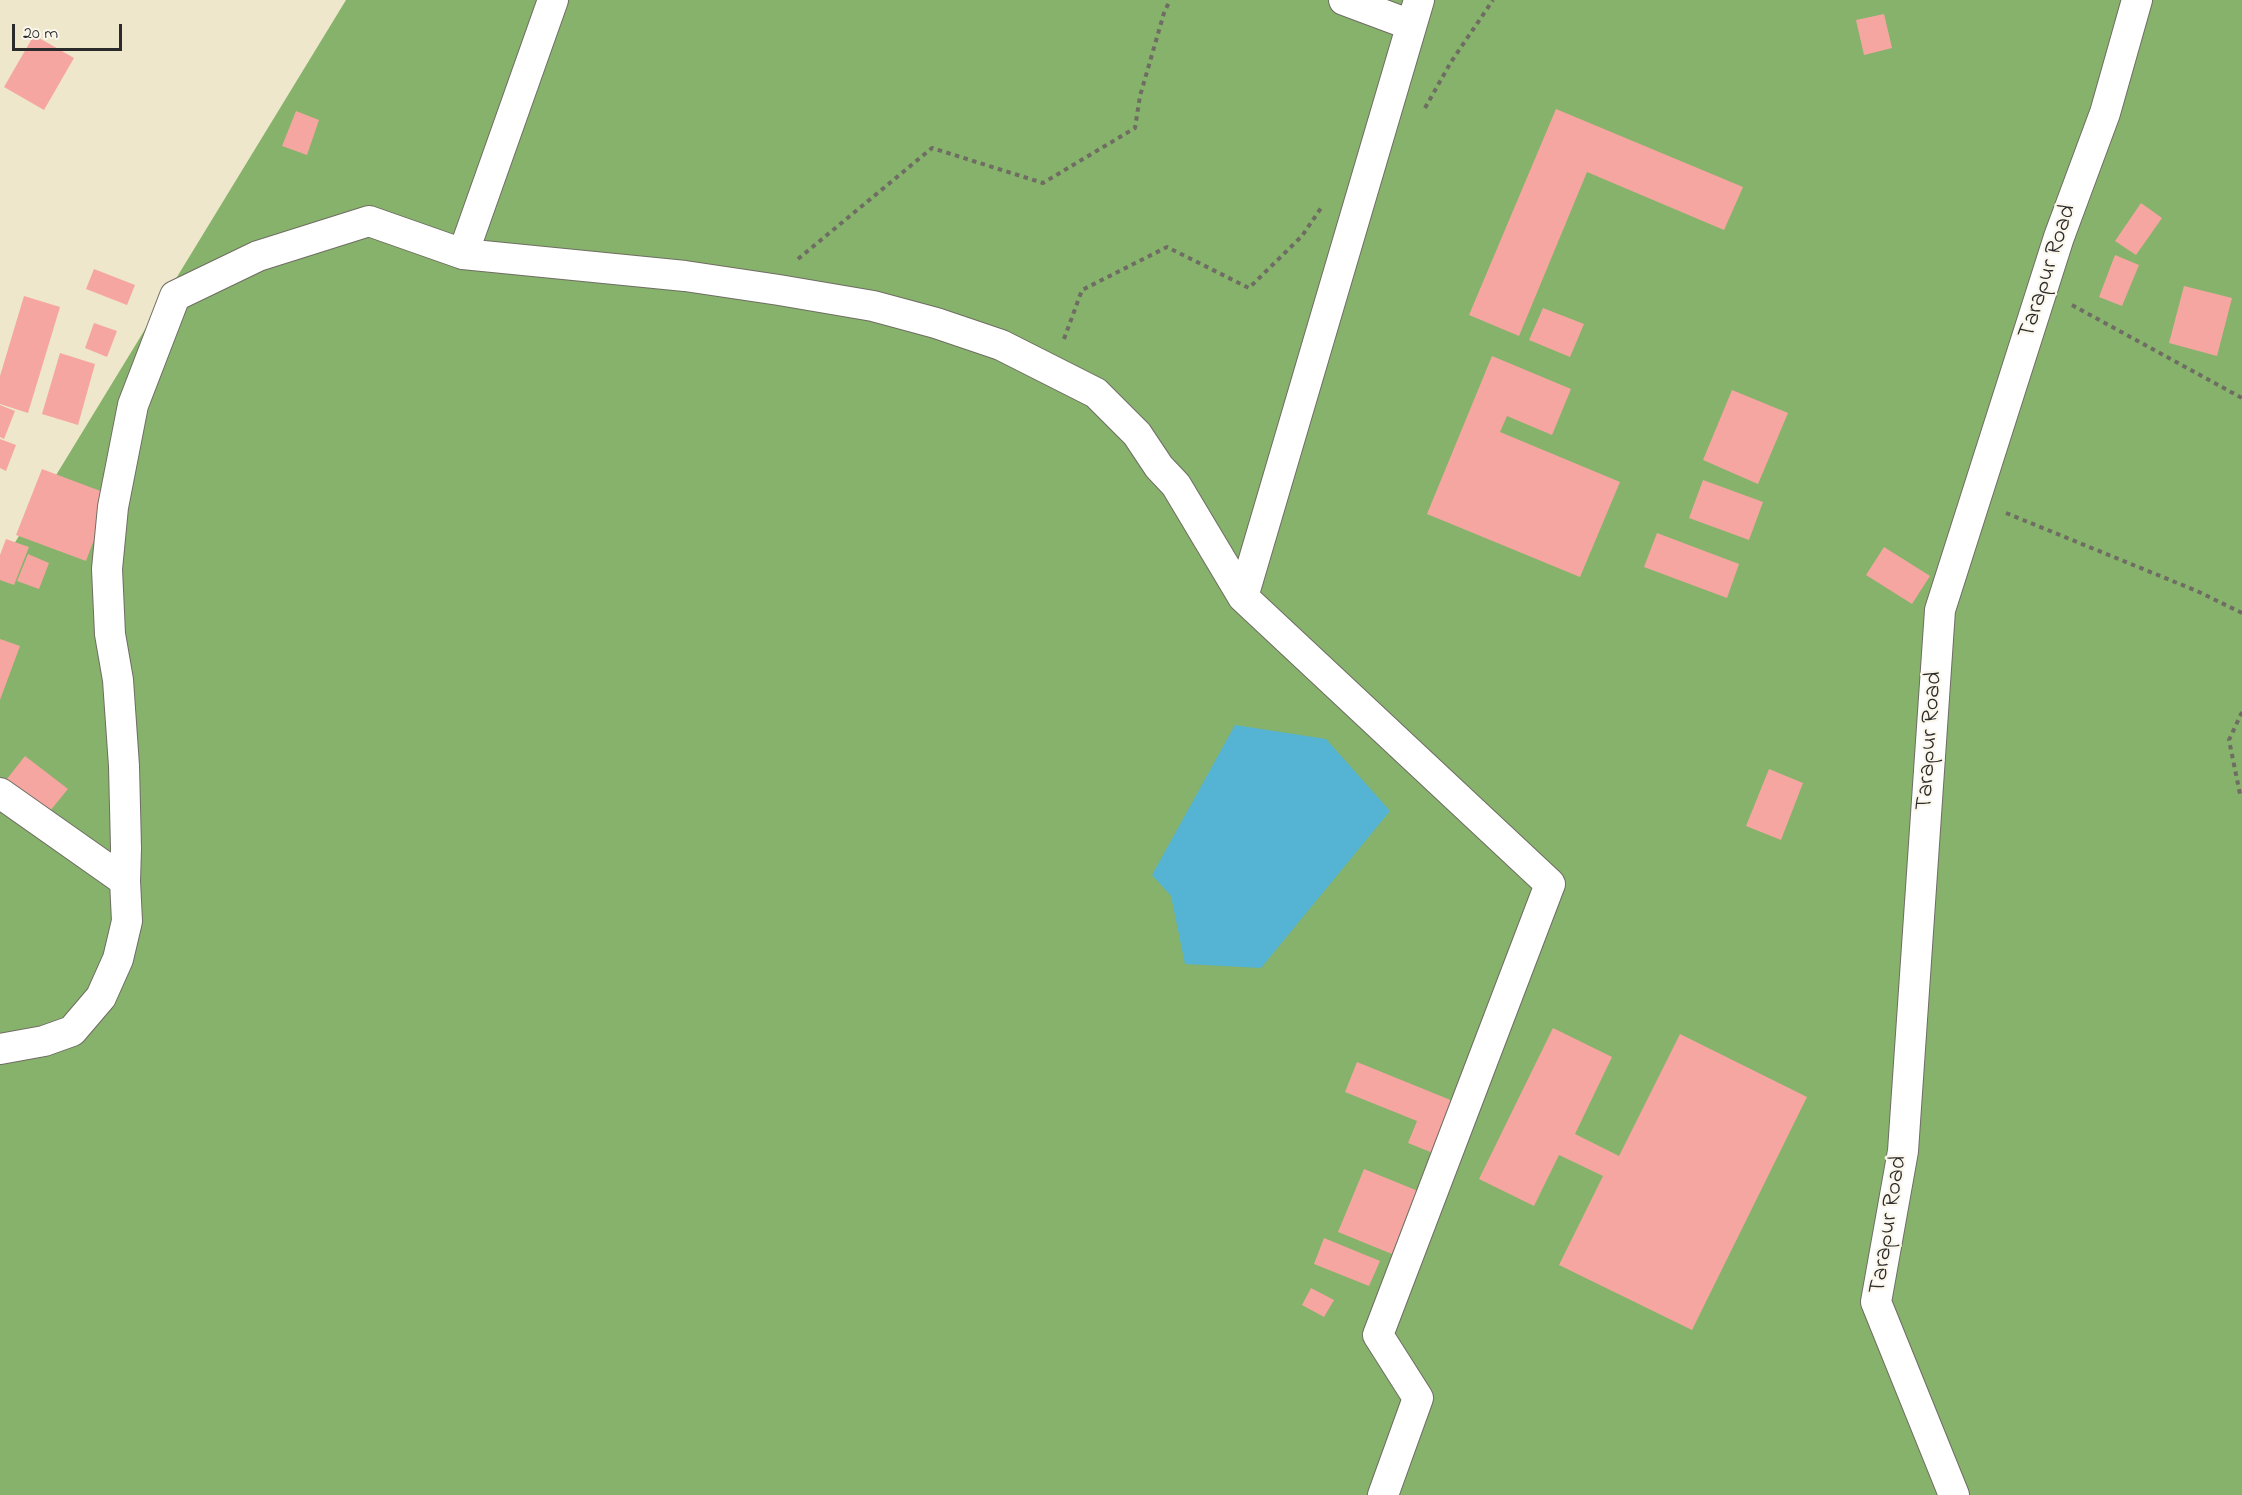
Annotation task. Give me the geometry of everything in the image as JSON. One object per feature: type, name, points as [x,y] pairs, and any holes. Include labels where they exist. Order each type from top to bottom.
[{"type":"street","points":[[463,254],[553,0]]},
{"type":"street","points":[[1242,597],[1415,12],[1344,0]]},
{"type":"street","name":"Tarapur Road","points":[[1954,1495],[1876,1302],[1903,1151],[1940,610],[2059,237],[2105,113],[2137,0]]},
{"type":"street","points":[[0,1049],[44,1041],[72,1031],[101,997],[118,959],[128,921],[125,881],[124,766],[118,680],[110,634],[107,569],[112,507],[133,405],[175,296],[258,256],[369,221],[463,254],[685,276],[764,287],[873,306],[936,323],[1001,345],[1096,393],[1137,434],[1158,467],[1176,485],[1242,597],[1550,884],[1378,1335],[1418,1398],[1383,1495]]},
{"type":"street","points":[[0,793],[125,881]]},
{"type":"path","points":[[764,287],[932,148],[1042,183],[1135,128],[1143,85],[1170,0]]},
{"type":"path","points":[[1424,110],[1451,62],[1493,0]]},
{"type":"path","points":[[1052,371],[1082,290],[1167,248],[1249,288],[1302,236],[1321,207]]},
{"type":"path","points":[[2043,289],[2242,398]]},
{"type":"path","points":[[1975,501],[2197,591],[2242,613]]},
{"type":"path","points":[[2242,712],[2229,740],[2242,796]]},
{"type":"green space","points":[[346,0],[2242,0],[2242,1495],[0,1495],[0,567]]},
{"type":"water","points":[[1235,725],[1326,739],[1390,811],[1261,968],[1185,964],[1171,896],[1152,875]]},
{"type":"building","points":[[1884,14],[1892,48],[1864,55],[1856,20]]},
{"type":"building","points":[[34,35],[74,58],[44,110],[4,87]]},
{"type":"building","points":[[1556,109],[1743,187],[1724,230],[1587,172],[1519,336],[1469,315]]},
{"type":"building","points":[[296,111],[319,120],[307,155],[282,146]]},
{"type":"building","points":[[2141,203],[2162,218],[2136,255],[2115,241]]},
{"type":"building","points":[[2115,255],[2139,265],[2122,306],[2099,297]]},
{"type":"building","points":[[94,269],[135,285],[127,305],[86,289]]},
{"type":"building","points":[[2184,286],[2232,298],[2217,356],[2169,343]]},
{"type":"building","points":[[24,296],[60,307],[28,413],[0,404],[0,376]]},
{"type":"building","points":[[1543,308],[1584,324],[1570,357],[1529,340]]},
{"type":"building","points":[[94,323],[117,331],[107,357],[85,348]]},
{"type":"building","points":[[60,353],[95,364],[78,425],[42,414]]},
{"type":"building","points":[[1492,356],[1571,389],[1552,435],[1507,416],[1500,432],[1620,482],[1580,577],[1427,514]]},
{"type":"building","points":[[1732,390],[1788,413],[1758,484],[1703,460]]},
{"type":"building","points":[[0,405],[15,411],[4,439],[0,437]]},
{"type":"building","points":[[0,439],[16,445],[6,471],[0,468]]},
{"type":"building","points":[[42,469],[111,495],[86,561],[16,535]]},
{"type":"building","points":[[1703,480],[1763,502],[1749,540],[1689,518]]},
{"type":"building","points":[[1657,533],[1739,564],[1727,598],[1644,567]]},
{"type":"building","points":[[6,539],[29,547],[14,585],[0,580],[0,555]]},
{"type":"building","points":[[1884,547],[1930,576],[1912,604],[1866,575]]},
{"type":"building","points":[[28,554],[49,563],[39,589],[17,581]]},
{"type":"building","points":[[0,639],[20,646],[0,700]]},
{"type":"building","points":[[25,756],[68,789],[45,817],[3,784]]},
{"type":"building","points":[[1769,769],[1803,783],[1781,840],[1746,826]]},
{"type":"building","points":[[1553,1028],[1612,1057],[1575,1134],[1619,1156],[1680,1034],[1807,1097],[1692,1330],[1559,1265],[1603,1176],[1559,1155],[1534,1206],[1479,1179]]},
{"type":"building","points":[[1357,1062],[1453,1101],[1433,1153],[1408,1143],[1417,1121],[1345,1092]]},
{"type":"building","points":[[1364,1169],[1418,1191],[1392,1254],[1338,1232]]},
{"type":"building","points":[[1324,1238],[1380,1261],[1369,1286],[1314,1264]]},
{"type":"building","points":[[1311,1288],[1334,1300],[1324,1317],[1302,1305]]}]
